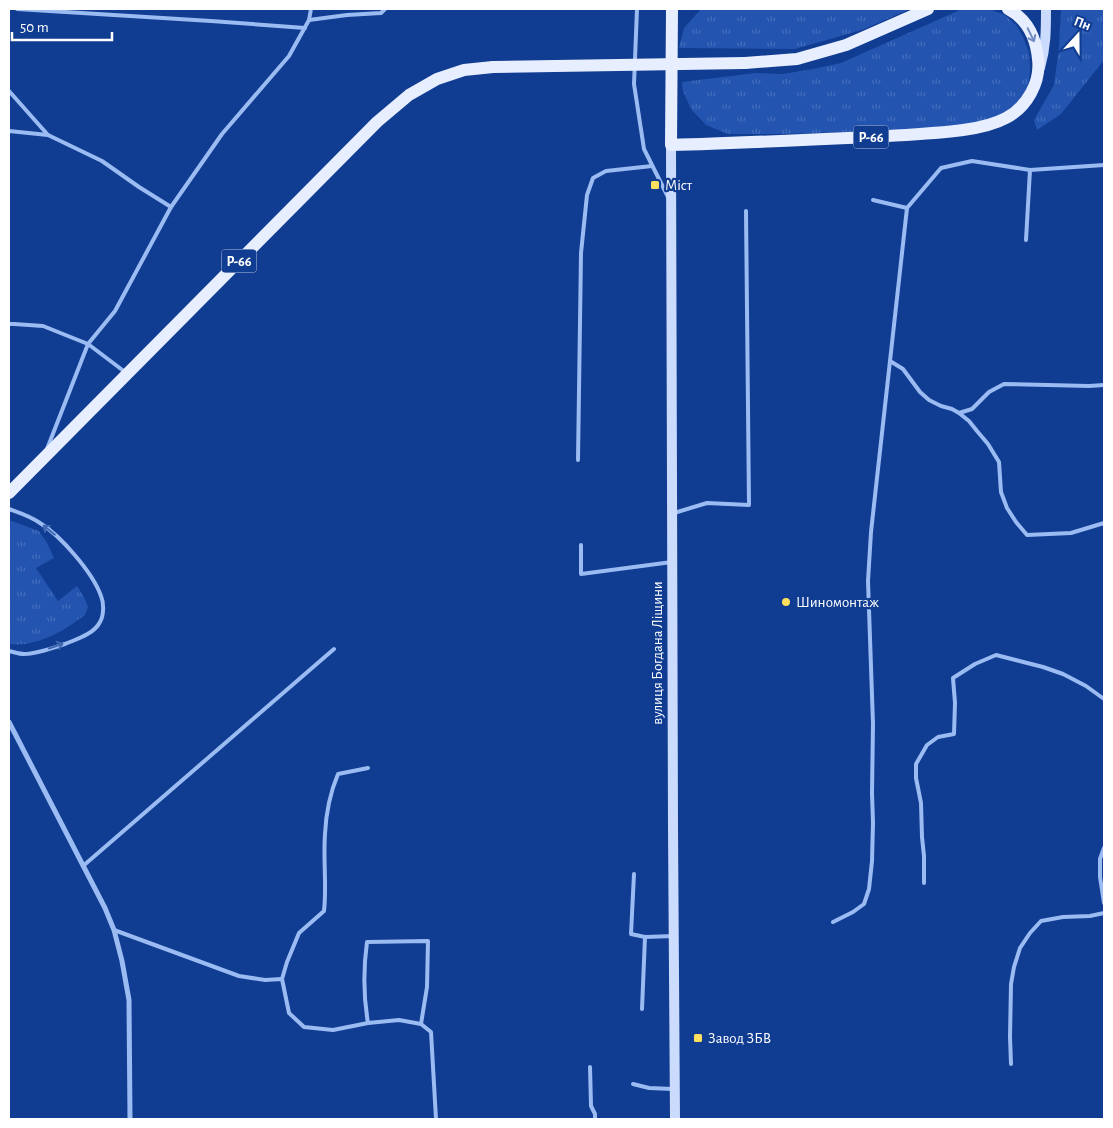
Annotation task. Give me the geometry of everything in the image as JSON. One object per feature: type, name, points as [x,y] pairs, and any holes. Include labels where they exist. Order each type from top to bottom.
[{"type":"main road","points":[[671,145],[672,9]]},
{"type":"main road","name":"Р-66","points":[[9,493],[370,129],[408,95],[437,79],[464,70],[493,67],[745,63],[796,59],[846,45],[928,9]]},
{"type":"main road","points":[[1008,9],[1015,12],[1032,33],[1037,46],[1040,69]]},
{"type":"main road","points":[[1040,69],[1046,45],[1046,9]]},
{"type":"main road","name":"Р-66","points":[[671,145],[939,134],[983,127],[1006,119],[1017,112],[1028,99],[1040,69]]},
{"type":"main road","name":"вулиця Богдана Ліщини","points":[[671,145],[675,1119]]},
{"type":"street","points":[[9,722],[105,908],[114,930],[129,1000],[130,1119]]},
{"type":"lane","points":[[17,9],[210,20],[305,28]]},
{"type":"lane","points":[[44,458],[88,344],[115,311],[171,207],[222,134],[289,56],[309,20],[311,9]]},
{"type":"lane","points":[[309,20],[381,12],[385,9]]},
{"type":"lane","points":[[636,9],[634,84],[644,149],[671,202]]},
{"type":"lane","points":[[9,90],[48,135]]},
{"type":"lane","points":[[9,131],[48,135],[102,161],[171,207]]},
{"type":"lane","points":[[833,922],[864,904],[869,890],[874,823],[868,581],[871,532],[907,208],[941,168],[972,162],[1030,170],[1104,164]]},
{"type":"lane","points":[[578,460],[581,253],[587,195],[592,178],[606,170],[652,166]]},
{"type":"lane","points":[[1026,240],[1030,170]]},
{"type":"lane","points":[[873,200],[907,208]]},
{"type":"lane","points":[[672,513],[707,503],[748,505],[746,211]]},
{"type":"lane","points":[[9,324],[43,326],[88,344],[127,374]]},
{"type":"lane","points":[[890,361],[903,369],[920,392],[930,400],[959,413],[969,420],[988,444],[999,462],[1001,492],[1007,508],[1027,535],[1072,532],[1104,523]]},
{"type":"lane","points":[[959,413],[972,409],[989,392],[1004,384],[1104,385]]},
{"type":"lane","points":[[9,509],[24,514],[56,535],[96,584],[102,598],[103,612],[100,623],[91,632],[72,641],[25,654],[9,651]]},
{"type":"lane","points":[[581,545],[581,574],[672,562]]},
{"type":"lane","points":[[83,866],[334,649]]},
{"type":"lane","points":[[924,883],[921,803],[916,778],[916,764],[928,745],[938,736],[954,734],[952,678],[975,664],[996,655],[1063,674],[1086,686],[1104,699]]},
{"type":"lane","points":[[368,768],[338,774],[332,788],[324,834],[326,896],[324,912],[299,933],[282,979],[290,1013],[304,1028],[333,1030],[368,1023],[399,1020],[421,1024],[431,1032],[436,1119]]},
{"type":"lane","points":[[1104,848],[1100,859],[1100,877],[1104,903]]},
{"type":"lane","points":[[634,874],[631,934],[645,937],[674,936]]},
{"type":"lane","points":[[1011,1064],[1011,984],[1020,948],[1041,921],[1104,913]]},
{"type":"lane","points":[[114,930],[239,976],[265,980],[282,979]]},
{"type":"lane","points":[[642,1009],[645,937]]},
{"type":"lane","points":[[368,1023],[364,1000],[364,966],[367,942],[428,941],[427,987],[421,1024]]},
{"type":"lane","points":[[590,1067],[591,1106],[595,1119]]},
{"type":"lane","points":[[633,1084],[649,1088],[675,1090]]},
{"type":"green space","points":[[701,9],[910,9],[862,30],[795,49],[679,48],[684,28]]},
{"type":"green space","points":[[962,9],[989,9],[1005,15],[1017,26],[1029,52],[1028,90],[1011,111],[990,122],[905,130],[728,134],[706,125],[691,109],[683,91],[682,82],[755,73],[783,74],[841,63]]},
{"type":"green space","points":[[1061,9],[1104,9],[1104,60],[1061,114],[1037,130],[1034,120],[1054,85]]},
{"type":"green space","points":[[9,520],[39,531],[47,543],[54,558],[36,568],[58,601],[77,586],[88,607],[85,615],[68,627],[44,639],[26,644],[9,644]]},
{"type":"place","name":"Міст","points":[[655,185]]},
{"type":"place","name":"Шиномонтаж","points":[[786,602]]},
{"type":"place","name":"Завод ЗБВ","points":[[698,1038]]}]
